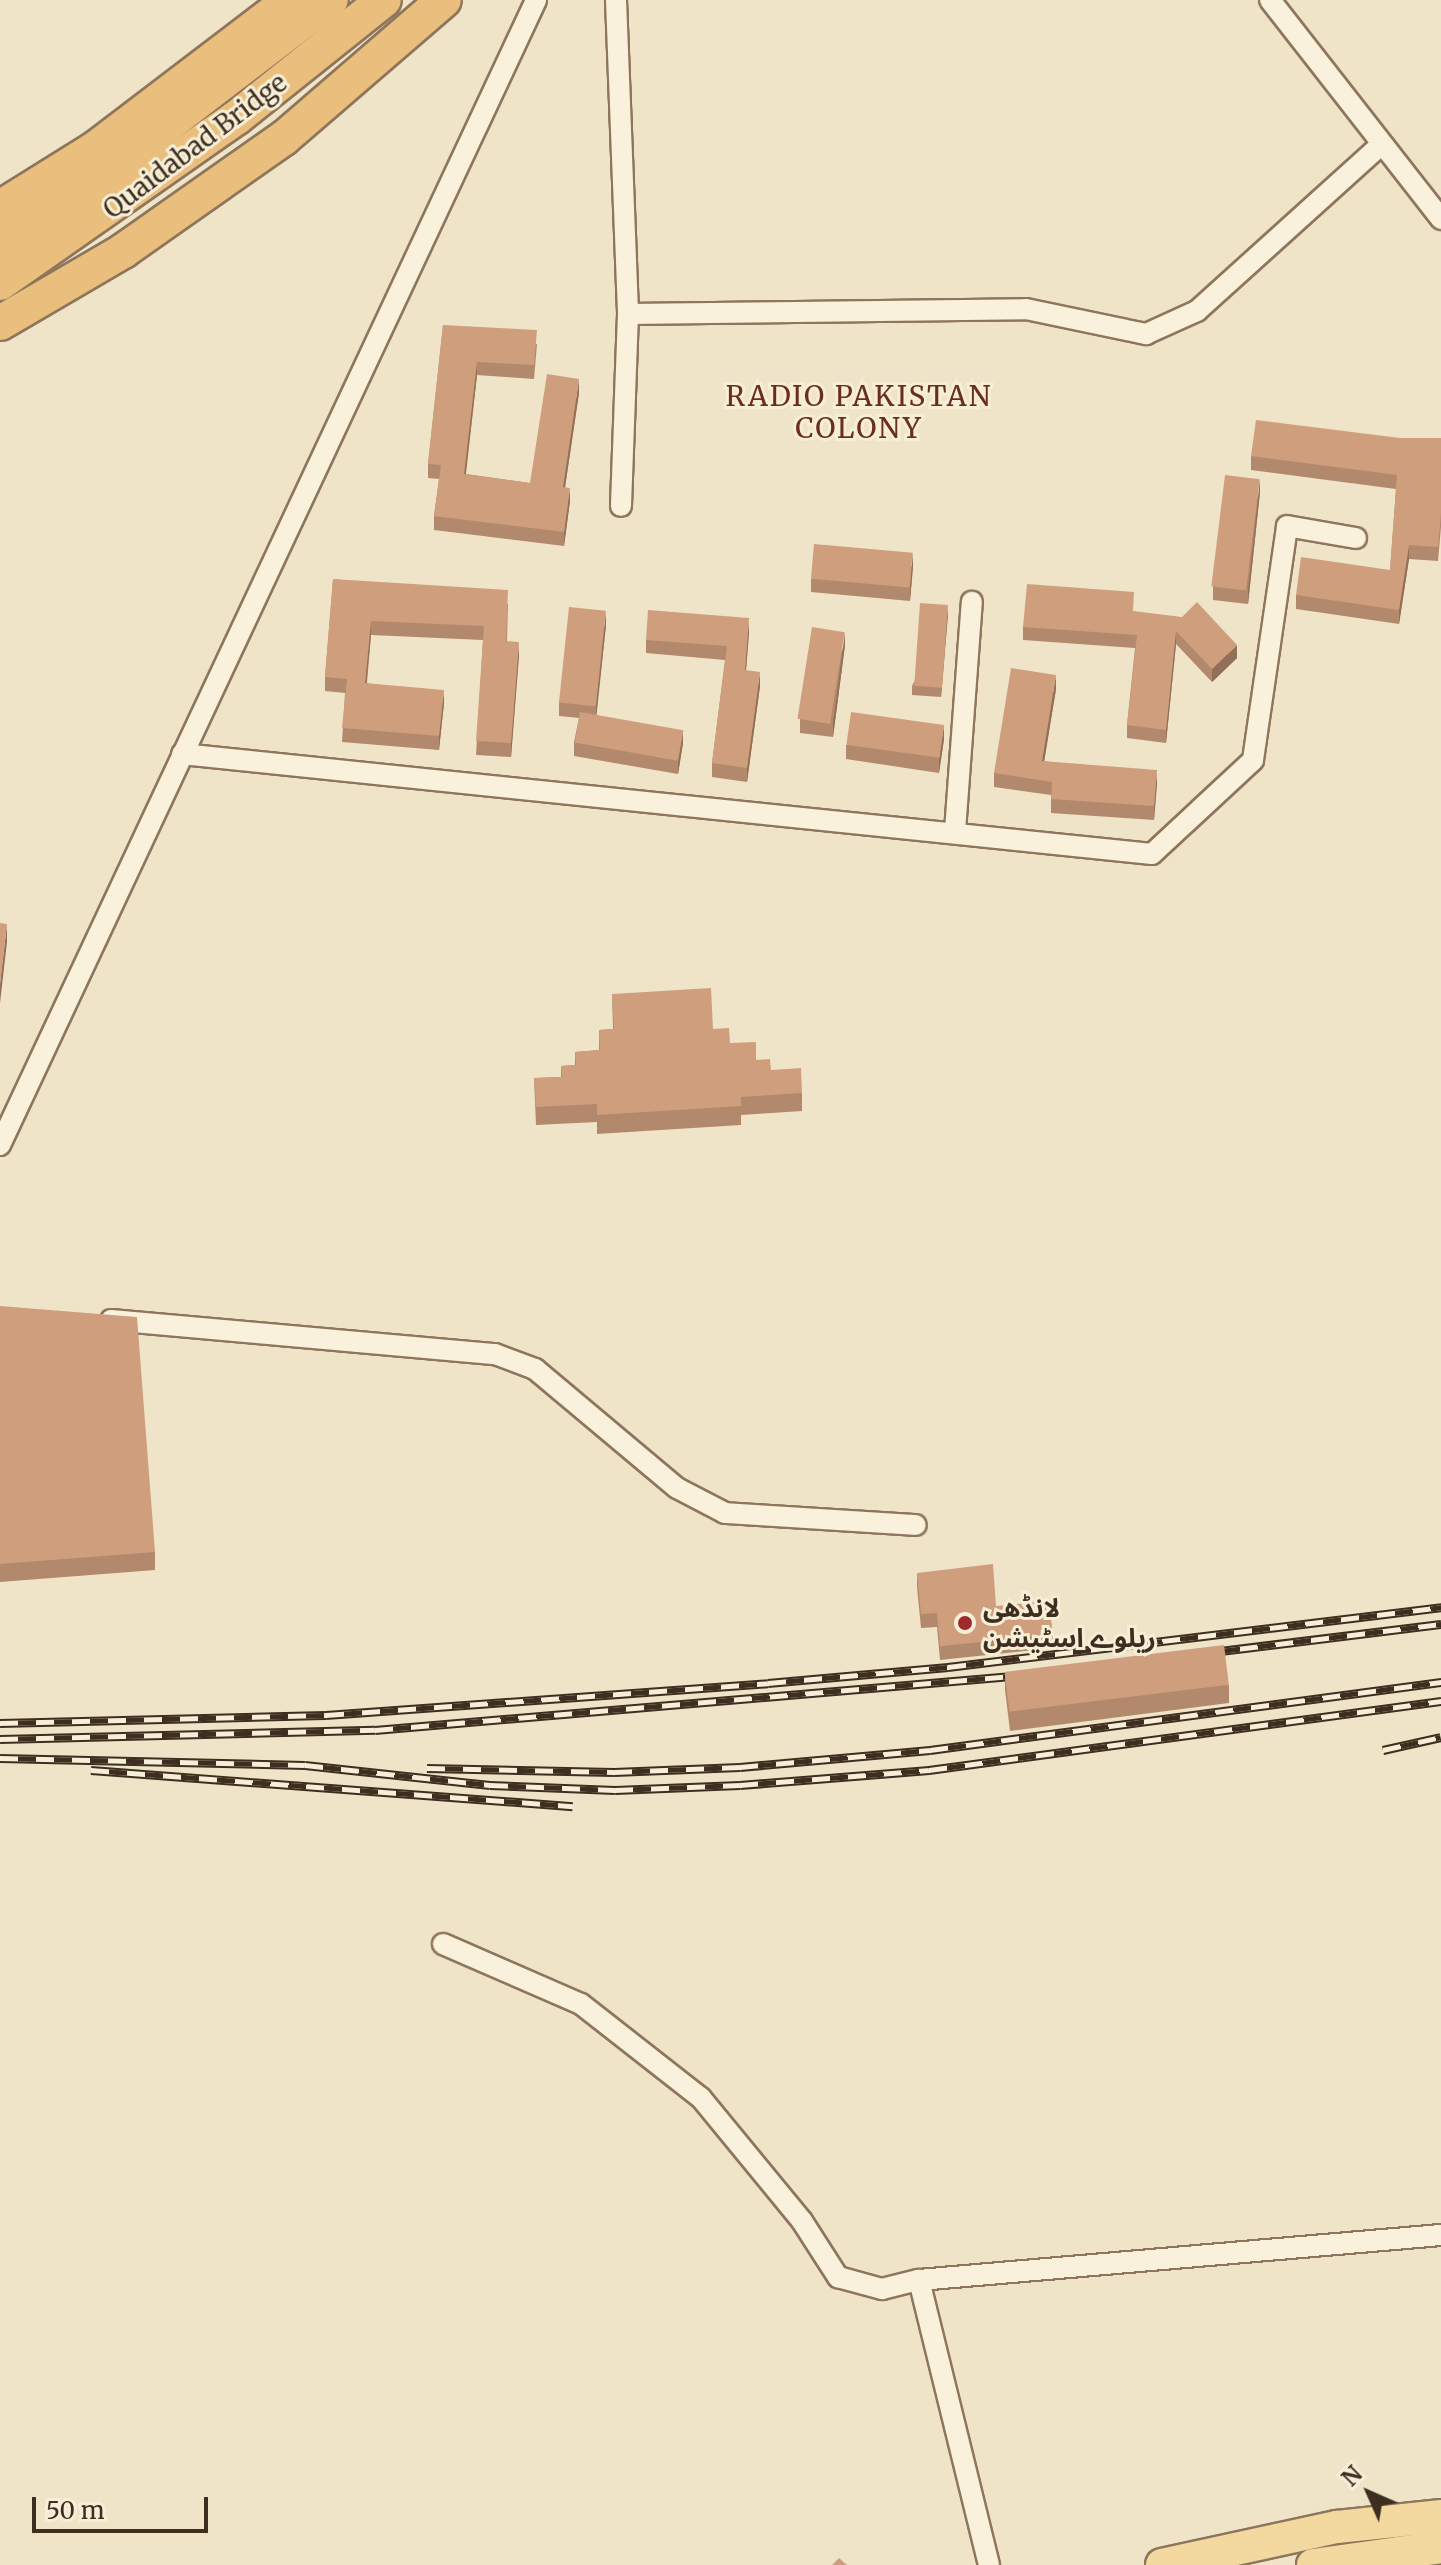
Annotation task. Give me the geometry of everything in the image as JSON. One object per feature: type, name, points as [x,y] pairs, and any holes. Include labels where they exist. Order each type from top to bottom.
[{"type":"highway","points":[[0,208],[96,148],[290,0]]},
{"type":"highway","name":"Quaidabad Bridge","points":[[0,245],[86,187],[331,0]]},
{"type":"highway","name":"Quaidabad Bridge","points":[[0,283],[236,118],[384,0]]},
{"type":"highway","points":[[0,323],[123,251],[284,138],[444,0]]},
{"type":"main road","points":[[1162,2565],[1337,2527],[1441,2516]]},
{"type":"main road","points":[[1313,2565],[1441,2547]]},
{"type":"street","points":[[0,1145],[536,0]]},
{"type":"street","points":[[616,0],[628,314],[621,506]]},
{"type":"street","points":[[1270,0],[1441,219]]},
{"type":"street","points":[[628,314],[1026,309],[1146,334],[1197,311],[1382,144]]},
{"type":"street","points":[[182,754],[955,831],[1152,854],[1253,760],[1287,526],[1356,538]]},
{"type":"street","points":[[955,831],[972,602]]},
{"type":"street","points":[[95,1318],[495,1354],[535,1369],[677,1488],[725,1513],[916,1525]]},
{"type":"street","points":[[443,1944],[581,2004],[701,2098],[802,2221],[838,2277],[882,2289],[919,2280],[1441,2235]]},
{"type":"street","points":[[919,2280],[989,2565]]},
{"type":"building","points":[[443,325],[537,330],[534,365],[477,362],[464,474],[530,483],[547,374],[579,379],[563,487],[570,488],[564,532],[434,516],[441,465],[428,464]]},
{"type":"building","points":[[1256,420],[1400,438],[1441,438],[1438,547],[1409,545],[1399,610],[1296,595],[1301,557],[1390,570],[1397,475],[1251,456]]},
{"type":"building","points":[[1225,475],[1260,479],[1246,590],[1211,586]]},
{"type":"building","points":[[814,544],[913,553],[910,587],[811,579]]},
{"type":"building","points":[[333,579],[508,590],[506,641],[519,642],[511,743],[476,741],[484,626],[371,621],[365,683],[444,690],[439,736],[342,728],[347,679],[325,677]]},
{"type":"building","points":[[1027,584],[1134,592],[1133,611],[1182,617],[1197,602],[1237,645],[1212,669],[1176,631],[1166,730],[1127,725],[1137,635],[1023,627]]},
{"type":"building","points":[[920,603],[948,605],[942,688],[914,686]]},
{"type":"building","points":[[569,607],[606,611],[596,706],[559,702]]},
{"type":"building","points":[[648,610],[749,618],[745,670],[760,672],[747,768],[712,763],[727,646],[646,640]]},
{"type":"building","points":[[812,627],[845,632],[830,724],[797,719]]},
{"type":"building","points":[[1011,668],[1056,675],[1042,761],[1157,770],[1154,806],[1051,799],[1052,782],[994,773]]},
{"type":"building","points":[[580,712],[683,730],[678,761],[575,743]]},
{"type":"building","points":[[851,712],[944,725],[939,758],[846,745]]},
{"type":"building","points":[[0,923],[7,924],[0,984]]},
{"type":"building","points":[[711,988],[713,1029],[729,1028],[730,1043],[756,1042],[756,1060],[770,1059],[771,1070],[801,1068],[802,1093],[741,1097],[741,1106],[597,1115],[597,1104],[536,1107],[534,1078],[562,1077],[561,1066],[576,1065],[575,1052],[600,1050],[599,1030],[614,1029],[612,994]]},
{"type":"building","points":[[0,1306],[137,1317],[155,1552],[0,1564]]},
{"type":"building","points":[[993,1564],[996,1606],[1049,1601],[1053,1635],[940,1646],[937,1613],[921,1614],[917,1573]]},
{"type":"building","points":[[1224,1645],[1229,1685],[1010,1712],[1005,1672]]},
{"type":"building","points":[[839,2558],[847,2565],[832,2565]]},
{"type":"railway","points":[[0,1723],[326,1715],[768,1683],[948,1667],[1441,1607]]},
{"type":"railway","points":[[1204,1653],[1441,1624]]},
{"type":"railway","points":[[0,1739],[375,1730],[1025,1675]]},
{"type":"railway","points":[[427,1768],[614,1772],[740,1767],[930,1750],[1441,1682]]},
{"type":"railway","points":[[0,1758],[305,1765],[490,1785],[615,1790],[740,1785],[929,1770],[1441,1701]]},
{"type":"railway","points":[[1383,1750],[1441,1737]]},
{"type":"railway","points":[[91,1770],[573,1806]]},
{"type":"place","name":"لانڈھی ریلوے اسٹیشن","points":[[965,1623]]},
{"type":"district","name":"RADIO PAKISTAN COLONY","points":[[859,412]]}]
